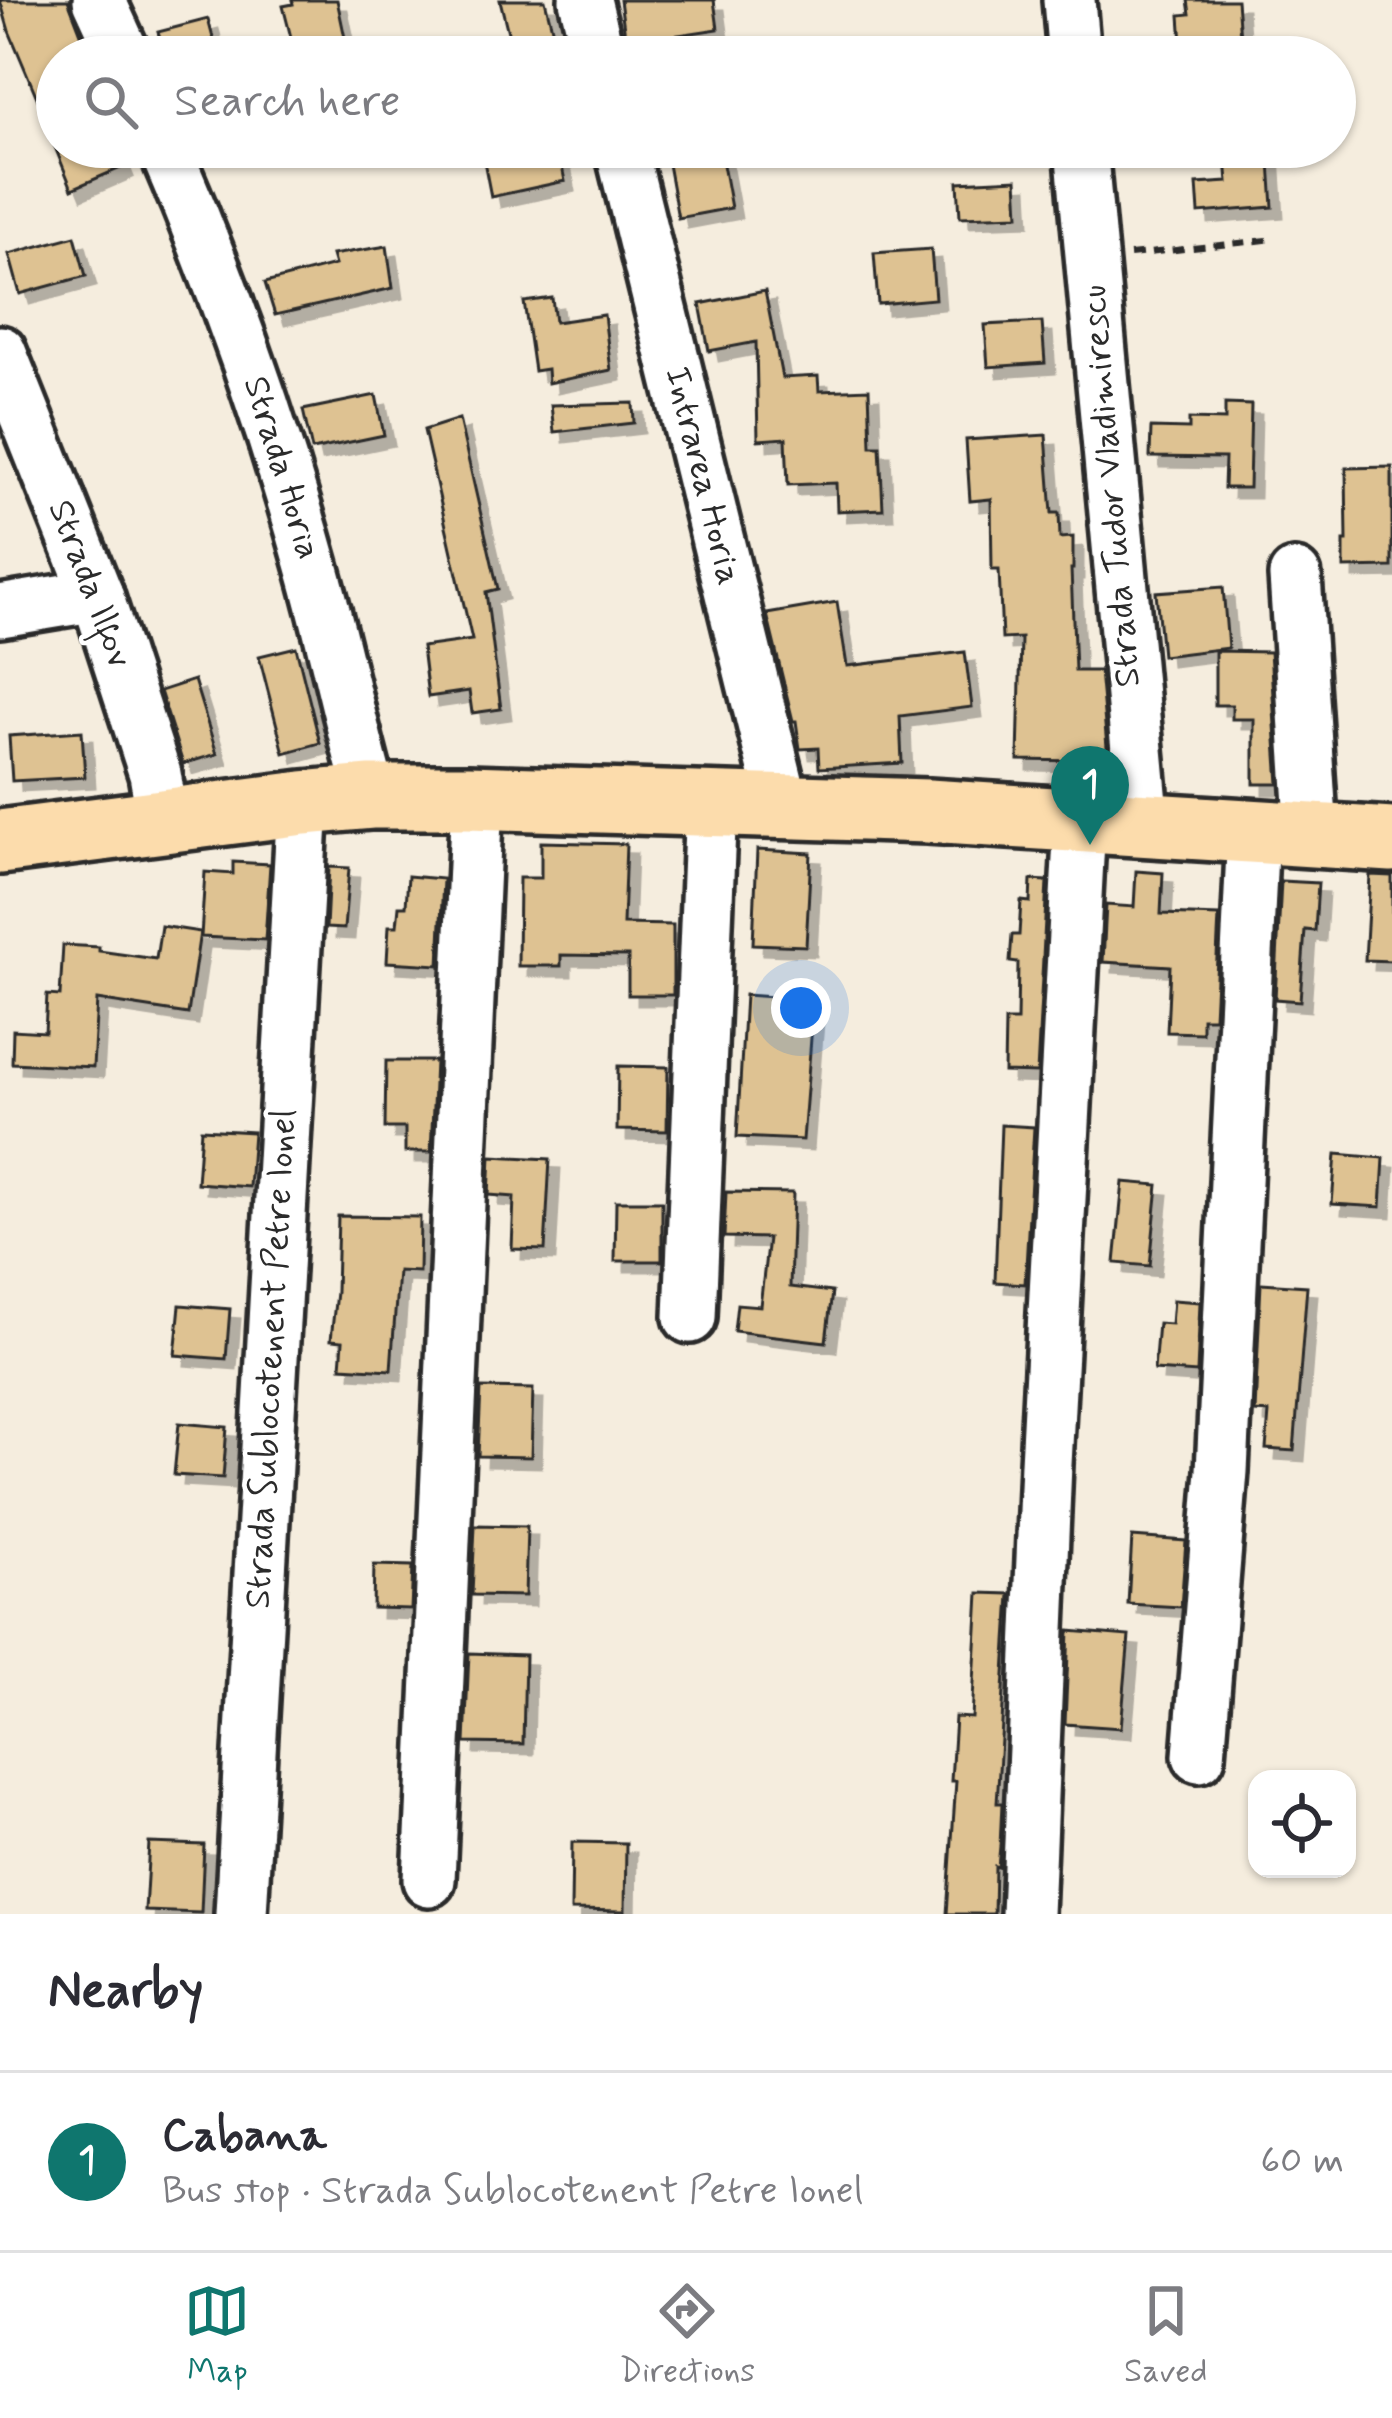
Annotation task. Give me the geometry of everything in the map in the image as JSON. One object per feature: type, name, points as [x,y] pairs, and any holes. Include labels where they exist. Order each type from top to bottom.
[{"type":"main road","points":[[0,842],[371,797],[783,805],[1392,840]]},
{"type":"street","points":[[99,0],[115,36]]},
{"type":"street","points":[[585,0],[594,36]]},
{"type":"street","points":[[1069,0],[1072,36]]},
{"type":"street","name":"Strada Horia","points":[[172,168],[268,417],[315,576],[371,797]]},
{"type":"street","name":"Intrarea Horia","points":[[626,168],[783,805]]},
{"type":"street","name":"Strada Tudor Vladimirescu","points":[[1084,168],[1144,825]]},
{"type":"street","name":"Strada Ilfov","points":[[0,352],[97,595],[155,774],[163,820]]},
{"type":"street","points":[[1199,1756],[1283,833],[1295,576]]},
{"type":"street","points":[[0,611],[97,595]]},
{"type":"street","points":[[429,1880],[477,797]]},
{"type":"street","name":"Strada Sublocotenent Petre Ionel","points":[[241,1914],[303,803]]},
{"type":"street","points":[[690,1317],[712,803]]},
{"type":"street","points":[[1027,1914],[1081,821]]},
{"type":"path","points":[[1091,259],[1275,239]]},
{"type":"building","points":[[0,0],[68,0],[82,36],[36,36],[36,95]]},
{"type":"building","points":[[292,0],[337,0],[345,36],[291,36],[283,6],[293,4]]},
{"type":"building","points":[[500,0],[545,0],[554,36],[509,36]]},
{"type":"building","points":[[620,0],[714,0],[718,29],[625,36]]},
{"type":"building","points":[[1188,0],[1237,0],[1240,36],[1181,36],[1180,15],[1190,14]]},
{"type":"building","points":[[208,19],[212,36],[159,36],[158,32]]},
{"type":"building","points":[[64,168],[121,168],[72,189]]},
{"type":"building","points":[[485,168],[562,168],[565,181],[491,197]]},
{"type":"building","points":[[669,168],[724,168],[731,208],[678,218]]},
{"type":"building","points":[[1227,168],[1270,168],[1273,207],[1199,213],[1197,184],[1228,182]]},
{"type":"building","points":[[1017,179],[1019,215],[960,217],[958,182]]},
{"type":"building","points":[[75,236],[86,276],[20,294],[9,254]]},
{"type":"building","points":[[387,246],[393,288],[275,315],[265,283],[335,265],[332,255]]},
{"type":"building","points":[[931,249],[935,299],[878,304],[874,253]]},
{"type":"building","points":[[765,291],[782,378],[818,376],[819,391],[869,389],[871,446],[880,446],[883,509],[837,511],[836,483],[788,485],[786,438],[758,440],[756,342],[709,351],[700,304]]},
{"type":"building","points":[[552,298],[555,322],[604,315],[611,370],[548,383],[547,369],[534,371],[524,302]]},
{"type":"building","points":[[1042,322],[1045,363],[988,367],[985,325]]},
{"type":"building","points":[[376,395],[384,435],[312,450],[303,410]]},
{"type":"building","points":[[633,403],[634,423],[554,432],[551,405]]},
{"type":"building","points":[[1225,404],[1251,405],[1249,488],[1224,488],[1225,458],[1150,457],[1151,428],[1189,429],[1189,419],[1225,420]]},
{"type":"building","points":[[459,419],[498,589],[486,592],[501,709],[472,713],[469,691],[428,697],[422,647],[472,640],[424,430]]},
{"type":"building","points":[[1046,435],[1052,513],[1059,513],[1060,538],[1073,537],[1075,671],[1100,671],[1110,779],[1079,779],[1079,761],[1018,760],[1021,638],[1002,639],[999,570],[992,570],[991,499],[970,501],[966,440]]},
{"type":"building","points":[[1392,467],[1392,567],[1344,568],[1346,468]]},
{"type":"building","points":[[1223,587],[1228,648],[1162,656],[1156,592]]},
{"type":"building","points":[[837,602],[847,666],[965,652],[972,707],[900,716],[902,763],[819,768],[818,748],[800,749],[767,614]]},
{"type":"building","points":[[296,647],[320,743],[284,753],[259,656]]},
{"type":"building","points":[[1215,651],[1270,652],[1279,784],[1254,784],[1254,719],[1232,719],[1232,705],[1215,705]]},
{"type":"building","points":[[194,680],[217,754],[183,764],[160,691]]},
{"type":"building","points":[[82,731],[85,777],[12,781],[9,736]]},
{"type":"building","points":[[541,842],[626,844],[623,924],[673,925],[673,995],[628,995],[628,956],[561,955],[561,966],[518,966],[519,878],[541,878]]},
{"type":"building","points":[[757,850],[811,853],[806,946],[753,944]]},
{"type":"building","points":[[233,862],[270,864],[265,940],[201,937],[205,872],[233,874]]},
{"type":"building","points":[[329,867],[349,868],[344,929],[326,928]]},
{"type":"building","points":[[1136,871],[1163,873],[1161,914],[1219,916],[1214,1018],[1202,1018],[1202,1033],[1167,1032],[1170,966],[1103,962],[1106,905],[1134,907]]},
{"type":"building","points":[[1370,875],[1392,876],[1392,961],[1365,960]]},
{"type":"building","points":[[408,876],[443,879],[439,965],[387,962],[389,926],[397,926],[399,906],[406,906]]},
{"type":"building","points":[[1031,880],[1047,881],[1037,1073],[1004,1072],[1005,1021],[1017,1021],[1018,963],[1010,962],[1012,935],[1019,935],[1021,901],[1030,902]]},
{"type":"building","points":[[1281,881],[1318,883],[1315,931],[1305,930],[1300,1001],[1275,999]]},
{"type":"building","points":[[161,926],[200,932],[188,1014],[97,1000],[93,1067],[12,1063],[13,1030],[45,1032],[47,995],[60,996],[63,945],[156,959]]},
{"type":"building","points":[[745,995],[814,1000],[803,1140],[737,1137]]},
{"type":"building","points":[[386,1061],[435,1061],[431,1152],[405,1152],[405,1128],[385,1128]]},
{"type":"building","points":[[618,1066],[668,1067],[667,1131],[617,1130]]},
{"type":"building","points":[[1001,1125],[1034,1127],[1025,1284],[995,1282]]},
{"type":"building","points":[[201,1129],[253,1132],[249,1187],[197,1183]]},
{"type":"building","points":[[1336,1154],[1384,1158],[1381,1207],[1332,1204]]},
{"type":"building","points":[[491,1156],[550,1159],[545,1250],[512,1249],[514,1197],[489,1195]]},
{"type":"building","points":[[1123,1182],[1158,1185],[1150,1266],[1115,1263]]},
{"type":"building","points":[[726,1192],[793,1193],[790,1287],[832,1292],[826,1342],[734,1331],[737,1304],[760,1306],[768,1238],[724,1237]]},
{"type":"building","points":[[616,1201],[662,1201],[662,1261],[615,1261]]},
{"type":"building","points":[[338,1216],[420,1217],[419,1272],[398,1271],[391,1370],[341,1367],[343,1341],[331,1340]]},
{"type":"building","points":[[1261,1283],[1307,1286],[1294,1451],[1266,1449],[1269,1413],[1255,1412]]},
{"type":"building","points":[[1173,1300],[1200,1302],[1197,1373],[1154,1370],[1158,1323],[1171,1324]]},
{"type":"building","points":[[180,1305],[230,1309],[226,1359],[175,1355]]},
{"type":"building","points":[[481,1388],[533,1389],[531,1457],[478,1456]]},
{"type":"building","points":[[179,1423],[227,1427],[223,1478],[174,1475]]},
{"type":"building","points":[[475,1525],[527,1526],[525,1596],[472,1595]]},
{"type":"building","points":[[1132,1537],[1186,1541],[1181,1607],[1128,1604]]},
{"type":"building","points":[[374,1565],[413,1566],[411,1609],[373,1608]]},
{"type":"building","points":[[979,1593],[1010,1594],[994,1914],[947,1914],[955,1717],[972,1718]]},
{"type":"building","points":[[1069,1631],[1129,1636],[1121,1728],[1065,1724]]},
{"type":"building","points":[[469,1653],[525,1655],[523,1744],[465,1743]]},
{"type":"building","points":[[572,1842],[626,1843],[625,1911],[571,1910]]},
{"type":"building","points":[[149,1843],[204,1845],[201,1913],[145,1911]]},
{"type":"place","name":"Cabana","points":[[1090,845]]}]
